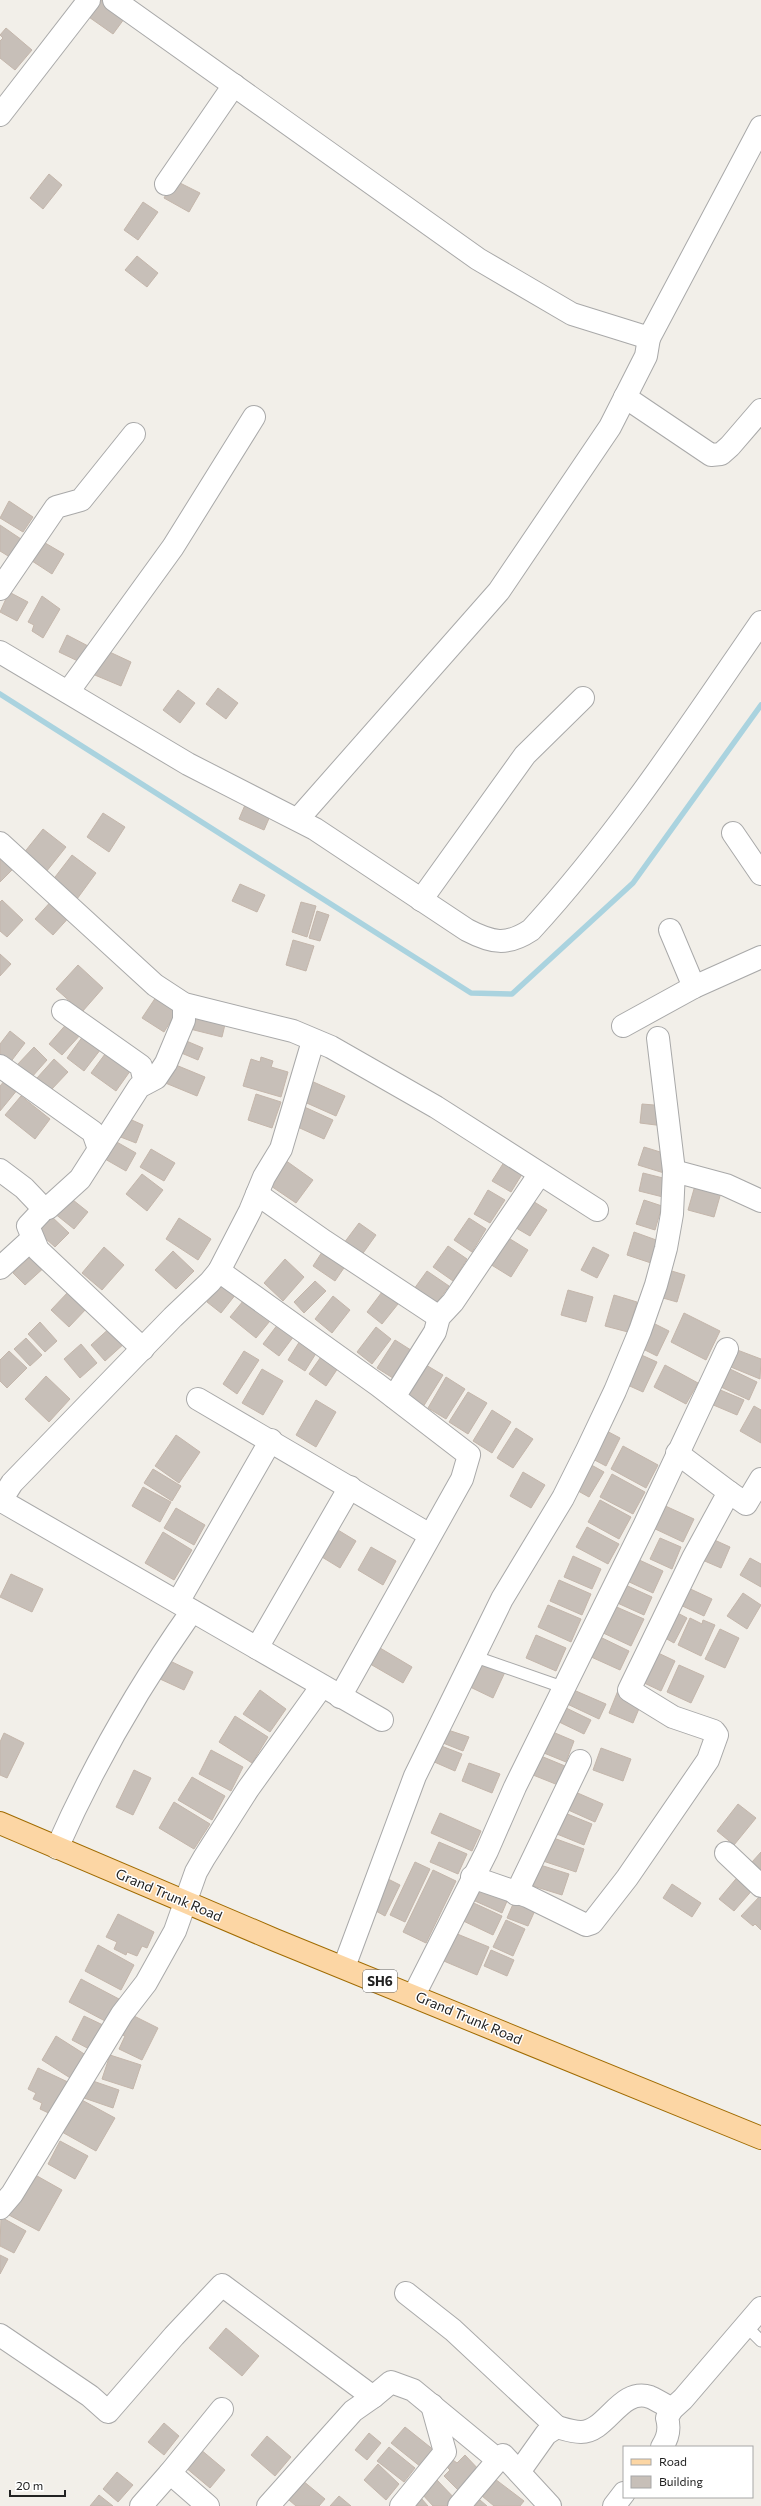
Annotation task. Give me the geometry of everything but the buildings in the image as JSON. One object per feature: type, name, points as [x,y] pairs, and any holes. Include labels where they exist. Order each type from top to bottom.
[{"type":"main road","name":"Grand Trunk Road","points":[[0,1823],[185,1902],[761,2138]]},
{"type":"street","points":[[0,115],[89,0]]},
{"type":"street","points":[[114,0],[478,259],[572,314],[649,338]]},
{"type":"street","points":[[166,184],[234,85]]},
{"type":"street","points":[[298,819],[498,592],[610,427],[646,356],[649,338],[761,127]]},
{"type":"street","points":[[625,397],[711,455],[721,454],[730,446],[761,410]]},
{"type":"street","points":[[68,692],[173,547],[254,417]]},
{"type":"street","points":[[0,589],[56,507],[81,500],[134,434]]},
{"type":"street","points":[[0,652],[188,764],[298,819],[421,900],[483,938],[502,941],[518,939],[531,930],[564,894],[635,805],[761,622]]},
{"type":"street","points":[[421,900],[525,755],[583,698]]},
{"type":"street","points":[[733,833],[761,874]]},
{"type":"street","points":[[0,843],[155,985],[184,1004],[293,1031],[313,1041],[331,1047],[436,1107],[539,1175],[596,1210]]},
{"type":"street","points":[[670,930],[694,987]]},
{"type":"street","points":[[622,1026],[694,987],[761,958]]},
{"type":"street","points":[[143,1349],[38,1250],[32,1239],[28,1226],[44,1209],[48,1208],[80,1179],[139,1087],[156,1078],[166,1063],[184,1020],[184,1004]]},
{"type":"street","points":[[63,1011],[141,1066],[145,1083]]},
{"type":"street","points":[[344,1967],[414,1776],[502,1599],[562,1498],[615,1391],[640,1331],[666,1248],[672,1214],[674,1171],[658,1038]]},
{"type":"street","points":[[313,1041],[281,1149],[219,1271],[12,1483],[0,1501],[382,1720]]},
{"type":"street","points":[[0,1066],[93,1132],[99,1149]]},
{"type":"street","points":[[0,1170],[24,1188],[44,1209]]},
{"type":"street","points":[[674,1171],[726,1185],[761,1201]]},
{"type":"street","points":[[394,1397],[435,1332],[439,1316],[453,1302],[539,1175]]},
{"type":"street","points":[[257,1194],[324,1241],[439,1316]]},
{"type":"street","points":[[0,1268],[32,1239]]},
{"type":"street","points":[[0,2208],[12,2194],[122,2014],[146,1983],[175,1932],[196,1872],[226,1824],[331,1691],[430,1535],[462,1479],[469,1455],[394,1397],[219,1271]]},
{"type":"street","points":[[414,1995],[565,1688],[727,1350]]},
{"type":"street","points":[[198,1399],[271,1440],[430,1535]]},
{"type":"street","points":[[57,1848],[90,1776],[185,1606],[271,1440]]},
{"type":"street","points":[[677,1453],[746,1504],[758,1490]]},
{"type":"street","points":[[258,1648],[350,1487]]},
{"type":"street","points":[[472,1877],[516,1894],[527,1896],[586,1925],[592,1923],[623,1883],[708,1760],[716,1743],[717,1735],[714,1731],[673,1717],[629,1690],[683,1578],[728,1492]]},
{"type":"street","points":[[516,1894],[580,1761]]},
{"type":"street","points":[[726,1853],[761,1886]]},
{"type":"street","points":[[0,2335],[90,2396],[108,2412],[174,2336],[222,2285],[373,2397]]},
{"type":"street","points":[[406,2293],[453,2330],[557,2427],[582,2432],[595,2428],[621,2405],[632,2398],[649,2397],[672,2409]]},
{"type":"street","points":[[662,2446],[668,2435],[669,2426],[667,2418],[672,2409],[754,2334],[761,2308]]},
{"type":"street","points":[[268,2506],[353,2411],[391,2382],[413,2390],[432,2404],[498,2460]]},
{"type":"street","points":[[401,2506],[445,2452],[432,2404]]},
{"type":"street","points":[[141,2506],[222,2409]]},
{"type":"street","points":[[519,2472],[546,2434],[557,2427]]},
{"type":"street","points":[[459,2506],[503,2455],[550,2506]]},
{"type":"street","points":[[170,2473],[208,2506]]},
{"type":"street","points":[[614,2506],[623,2494]]},
{"type":"lane","points":[[473,1656],[565,1688]]},
{"type":"waterway","points":[[0,694],[471,993],[512,994],[633,883],[761,705]]}]
